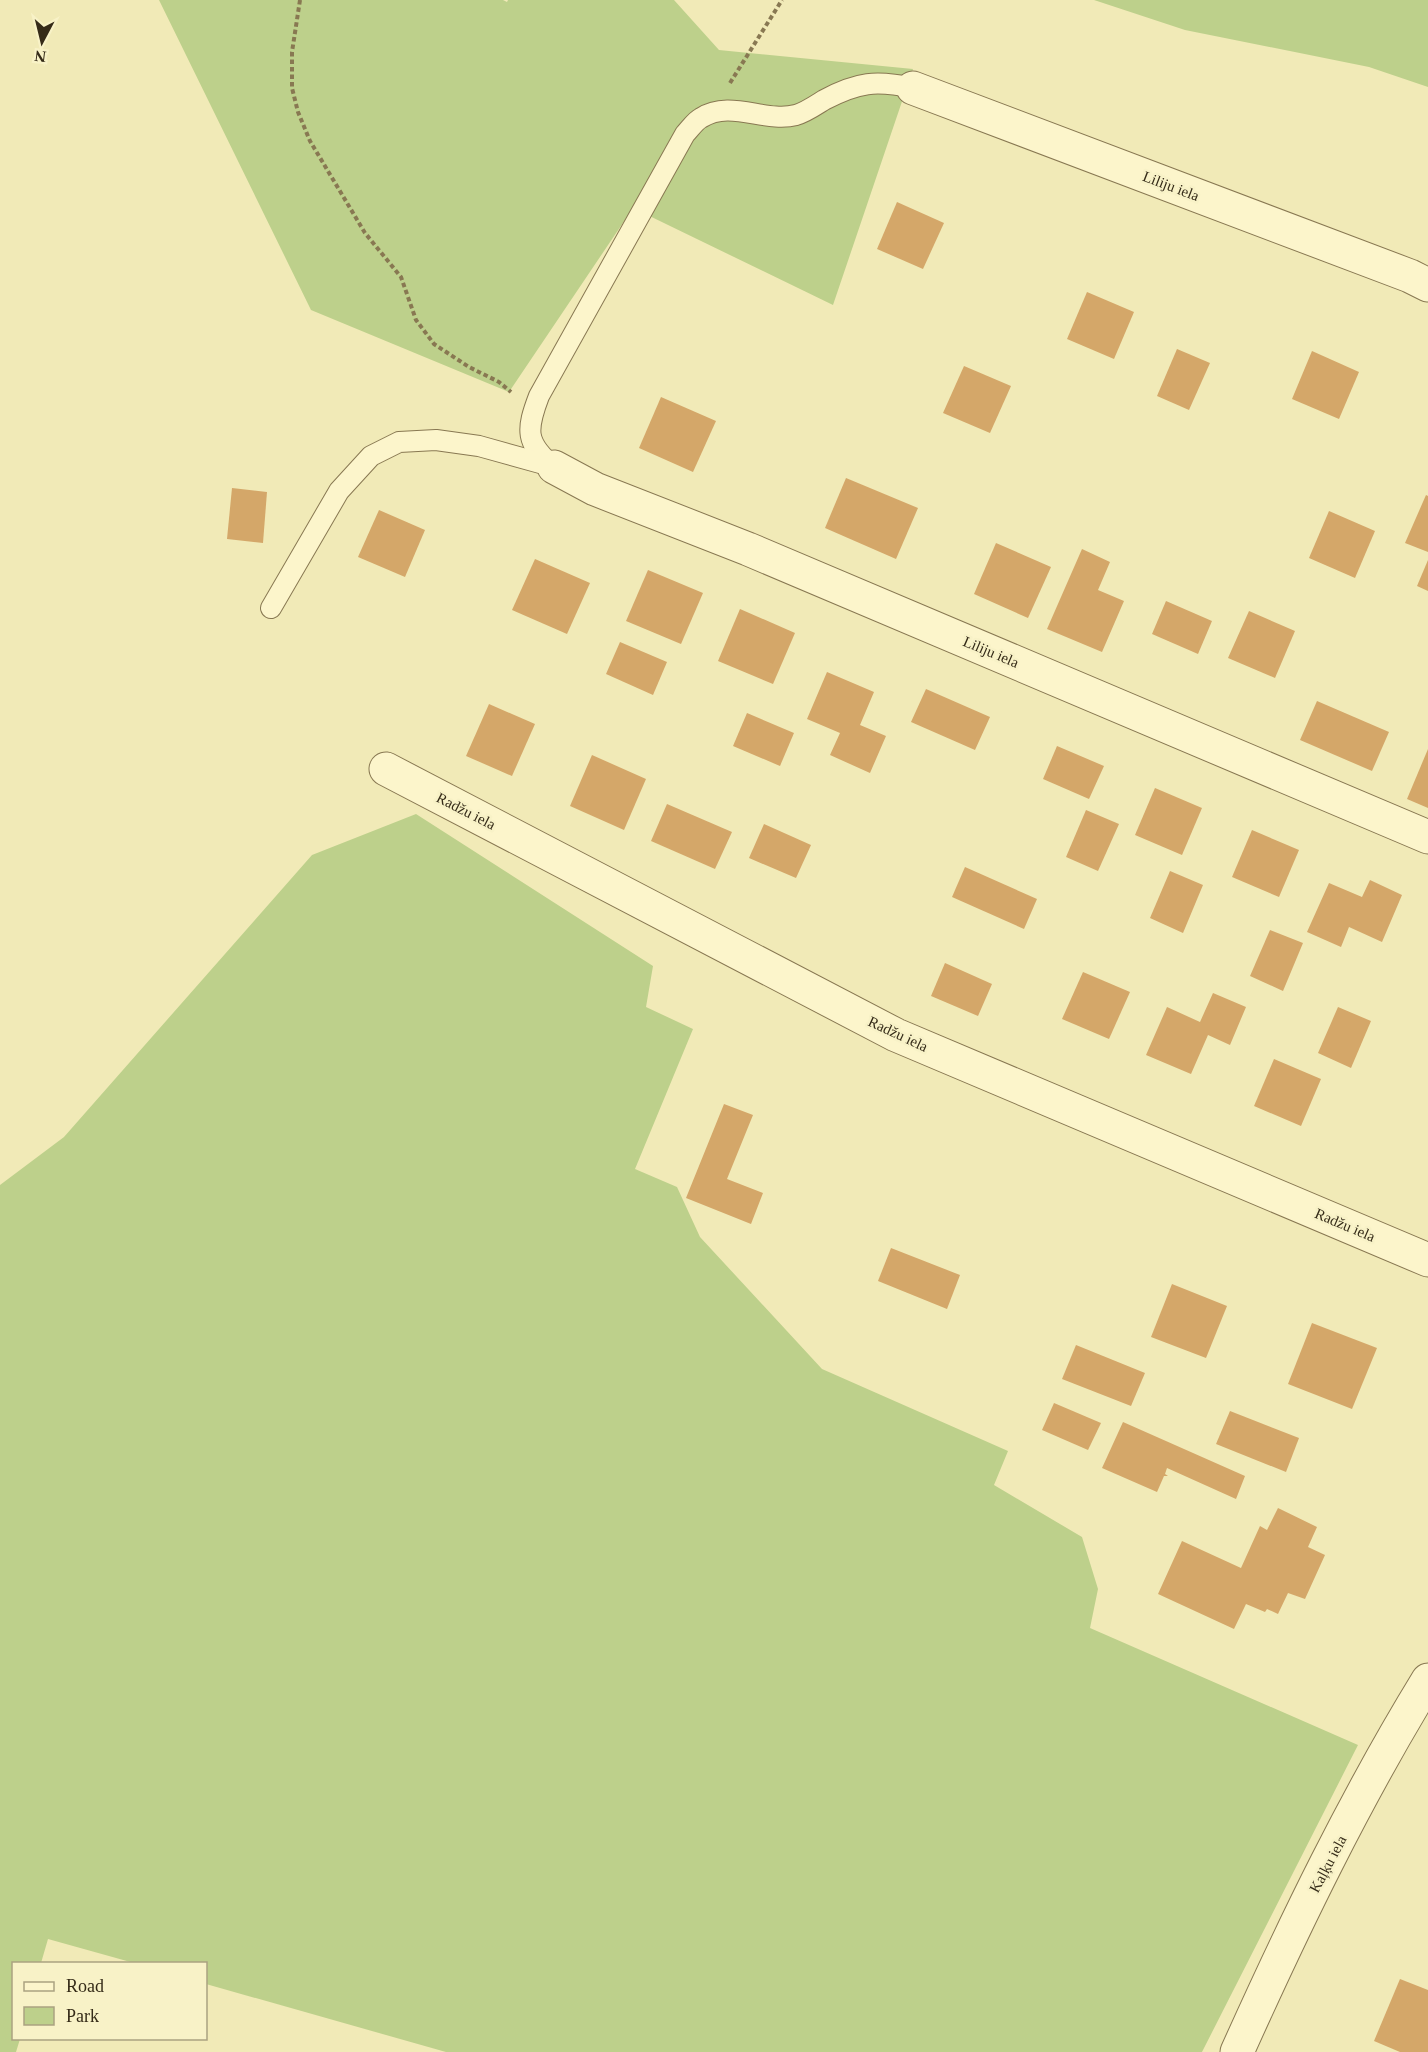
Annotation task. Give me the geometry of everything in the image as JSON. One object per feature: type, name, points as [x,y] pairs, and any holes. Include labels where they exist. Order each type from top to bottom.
[{"type":"street","name":"Liliju iela","points":[[913,88],[1410,276],[1428,285]]},
{"type":"street","name":"Liliju iela","points":[[554,467],[596,489],[748,549],[1428,837]]},
{"type":"street","name":"Radžu iela","points":[[386,769],[896,1035],[1428,1260]]},
{"type":"street","name":"Kaļķu iela","points":[[1237,2052],[1285,1945],[1398,1728],[1428,1680]]},
{"type":"lane","points":[[554,467],[539,454],[533,443],[529,430],[531,416],[539,396],[685,134],[702,117],[723,110],[774,118],[797,115],[837,94],[866,83],[891,83],[913,88]]},
{"type":"lane","points":[[271,608],[339,491],[371,456],[399,442],[436,440],[479,446],[554,467]]},
{"type":"path","points":[[300,0],[292,52],[292,88],[309,141],[365,233],[401,277],[416,320],[434,344],[469,368],[499,382],[518,398],[531,416]]},
{"type":"path","points":[[723,110],[724,95],[734,75],[782,0]]},
{"type":"green space","points":[[159,0],[503,0],[507,2],[508,0],[674,0],[719,50],[913,69],[833,305],[633,208],[509,392],[311,310]]},
{"type":"green space","points":[[1094,0],[1428,0],[1428,87],[1369,67],[1185,30]]},
{"type":"green space","points":[[416,814],[653,966],[646,1007],[693,1029],[635,1169],[677,1187],[700,1237],[822,1369],[1008,1451],[994,1485],[1082,1537],[1098,1589],[1090,1628],[1358,1745],[1202,2052],[446,2052],[207,1984],[207,1962],[130,1962],[48,1939],[41,1962],[12,1962],[12,2040],[20,2040],[16,2052],[0,2052],[0,1185],[64,1137],[312,855]]},
{"type":"building","points":[[897,202],[944,223],[923,269],[877,249]]},
{"type":"building","points":[[1087,292],[1134,312],[1114,359],[1067,339]]},
{"type":"building","points":[[1177,349],[1210,363],[1189,410],[1157,396]]},
{"type":"building","points":[[1312,351],[1359,372],[1339,419],[1292,399]]},
{"type":"building","points":[[964,366],[1011,386],[990,433],[943,413]]},
{"type":"building","points":[[661,397],[716,421],[693,472],[639,448]]},
{"type":"building","points":[[846,478],[918,508],[896,559],[825,528]]},
{"type":"building","points":[[232,488],[267,492],[263,543],[227,539]]},
{"type":"building","points":[[1426,495],[1428,496],[1428,552],[1405,543]]},
{"type":"building","points":[[379,510],[425,530],[405,577],[358,557]]},
{"type":"building","points":[[1329,511],[1375,531],[1355,578],[1309,558]]},
{"type":"building","points":[[996,543],[1051,567],[1028,618],[974,594]]},
{"type":"building","points":[[1082,549],[1110,562],[1098,590],[1124,601],[1102,652],[1047,629]]},
{"type":"building","points":[[535,559],[590,583],[567,634],[512,610]]},
{"type":"building","points":[[1428,560],[1428,591],[1417,586]]},
{"type":"building","points":[[648,570],[703,593],[681,644],[626,621]]},
{"type":"building","points":[[1166,601],[1212,621],[1198,654],[1152,634]]},
{"type":"building","points":[[740,609],[795,633],[773,684],[718,661]]},
{"type":"building","points":[[1249,611],[1295,631],[1275,678],[1228,658]]},
{"type":"building","points":[[620,642],[667,662],[653,695],[606,674]]},
{"type":"building","points":[[827,672],[874,692],[860,725],[886,736],[870,773],[830,755],[840,733],[807,719]]},
{"type":"building","points":[[926,689],[990,717],[975,750],[911,722]]},
{"type":"building","points":[[1317,701],[1389,732],[1372,771],[1300,740]]},
{"type":"building","points":[[489,704],[535,724],[512,776],[466,756]]},
{"type":"building","points":[[747,713],[794,733],[780,766],[733,746]]},
{"type":"building","points":[[1057,746],[1104,766],[1089,799],[1043,779]]},
{"type":"building","points":[[1428,749],[1428,808],[1407,799]]},
{"type":"building","points":[[592,755],[646,779],[624,830],[570,806]]},
{"type":"building","points":[[1155,788],[1202,808],[1182,855],[1135,835]]},
{"type":"building","points":[[667,804],[732,832],[715,869],[651,841]]},
{"type":"building","points":[[1086,810],[1119,824],[1098,871],[1066,857]]},
{"type":"building","points":[[764,824],[811,845],[796,878],[749,858]]},
{"type":"building","points":[[1252,830],[1299,850],[1279,897],[1232,877]]},
{"type":"building","points":[[965,867],[1037,899],[1024,929],[952,897]]},
{"type":"building","points":[[1170,871],[1203,885],[1183,933],[1150,918]]},
{"type":"building","points":[[1370,880],[1402,895],[1382,942],[1349,927],[1341,947],[1307,932],[1329,883],[1362,897]]},
{"type":"building","points":[[1270,930],[1303,943],[1283,991],[1250,976]]},
{"type":"building","points":[[945,963],[992,984],[978,1016],[931,996]]},
{"type":"building","points":[[1083,972],[1130,992],[1109,1039],[1062,1019]]},
{"type":"building","points":[[1213,993],[1246,1007],[1230,1045],[1208,1035],[1191,1074],[1146,1055],[1167,1007],[1200,1022]]},
{"type":"building","points":[[1338,1007],[1371,1021],[1351,1068],[1318,1053]]},
{"type":"building","points":[[1274,1059],[1321,1079],[1301,1126],[1254,1106]]},
{"type":"building","points":[[724,1104],[753,1115],[727,1179],[763,1193],[751,1224],[686,1198]]},
{"type":"building","points":[[891,1248],[960,1275],[947,1309],[878,1281]]},
{"type":"building","points":[[1172,1284],[1227,1306],[1206,1358],[1151,1337]]},
{"type":"building","points":[[1312,1323],[1377,1348],[1352,1409],[1288,1384]]},
{"type":"building","points":[[1076,1345],[1145,1373],[1131,1406],[1062,1379]]},
{"type":"building","points":[[1054,1403],[1101,1423],[1088,1450],[1042,1430]]},
{"type":"building","points":[[1230,1411],[1299,1438],[1286,1472],[1216,1444]]},
{"type":"building","points":[[1123,1422],[1245,1476],[1236,1499],[1167,1468],[1165,1474],[1168,1476],[1164,1476],[1157,1492],[1102,1468]]},
{"type":"building","points":[[1278,1508],[1317,1527],[1308,1547],[1325,1555],[1305,1599],[1288,1593],[1278,1614],[1267,1609],[1265,1612],[1246,1604],[1234,1629],[1158,1594],[1182,1541],[1241,1568],[1260,1526],[1267,1530]]},
{"type":"building","points":[[1400,1979],[1428,1990],[1428,2052],[1400,2052],[1374,2041]]}]
